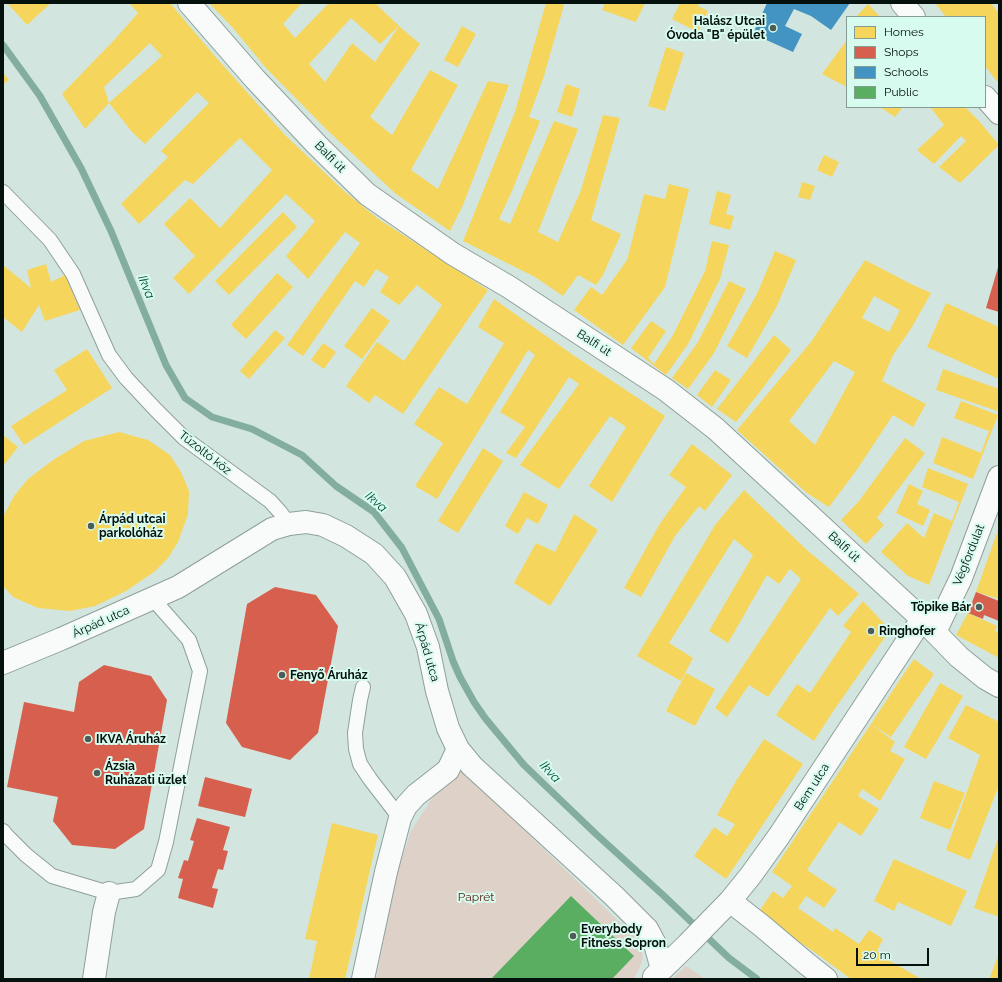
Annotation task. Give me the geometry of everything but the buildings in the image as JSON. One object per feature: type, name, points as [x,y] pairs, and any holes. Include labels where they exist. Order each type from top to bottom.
[{"type":"street","name":"Balfi út","points":[[189,3],[255,79],[317,145],[367,194],[453,254],[509,287],[666,390],[716,429],[929,626],[959,657],[985,678],[999,686]]},
{"type":"street","points":[[902,3],[913,16]]},
{"type":"street","points":[[986,98],[999,114]]},
{"type":"street","name":"Végfordulat","points":[[929,626],[960,578],[999,477]]},
{"type":"street","name":"Árpád utca","points":[[3,662],[61,639],[178,587],[272,529],[288,524],[306,522],[323,525],[346,536],[374,554],[395,577],[416,614],[428,647],[437,691],[448,728],[458,749],[472,766],[614,896],[647,929],[654,944],[657,974]]},
{"type":"street","name":"Bem utca","points":[[657,974],[726,905],[751,875],[929,626]]},
{"type":"street","points":[[363,979],[386,872],[400,818],[406,806],[416,796],[448,770],[458,749]]},
{"type":"street","points":[[94,979],[104,912],[109,894]]},
{"type":"street","points":[[726,905],[762,926],[826,979]]},
{"type":"lane","name":"Tűzoltó köz","points":[[3,192],[50,240],[73,274],[109,355],[126,378],[184,438],[270,501],[288,524]]},
{"type":"lane","points":[[3,831],[26,855],[52,876],[109,894],[136,889],[158,870],[166,842],[200,671],[190,640],[153,599]]},
{"type":"lane","points":[[363,687],[355,733],[356,749],[360,764],[400,818]]},
{"type":"green space","name":"Paprét","points":[[461,769],[637,939],[641,946],[643,958],[634,979],[376,979],[398,870],[411,831],[434,795]]},
{"type":"green space","points":[[686,966],[705,979],[672,979]]},
{"type":"waterway","name":"Ikva","points":[[3,45],[40,96],[81,168],[111,231],[166,365],[185,398],[212,417],[252,429],[302,455],[336,486],[374,512],[402,548],[439,619],[460,677],[485,718],[524,765],[550,790],[729,958],[757,979]]},
{"type":"place","name":"Halász Utcai Óvoda \"B\" épület","points":[[773,28]]},
{"type":"place","name":"Árpád utcai parkolóház","points":[[91,526]]},
{"type":"place","name":"Töpike Bár","points":[[979,607]]},
{"type":"place","name":"Ringhofer","points":[[871,631]]},
{"type":"place","name":"Fenyő Áruház","points":[[282,675]]},
{"type":"place","name":"IKVA Áruház","points":[[88,739]]},
{"type":"place","name":"Ázsia Ruházati üzlet","points":[[97,773]]},
{"type":"place","name":"Everybody Fitness Sopron","points":[[573,936]]}]
